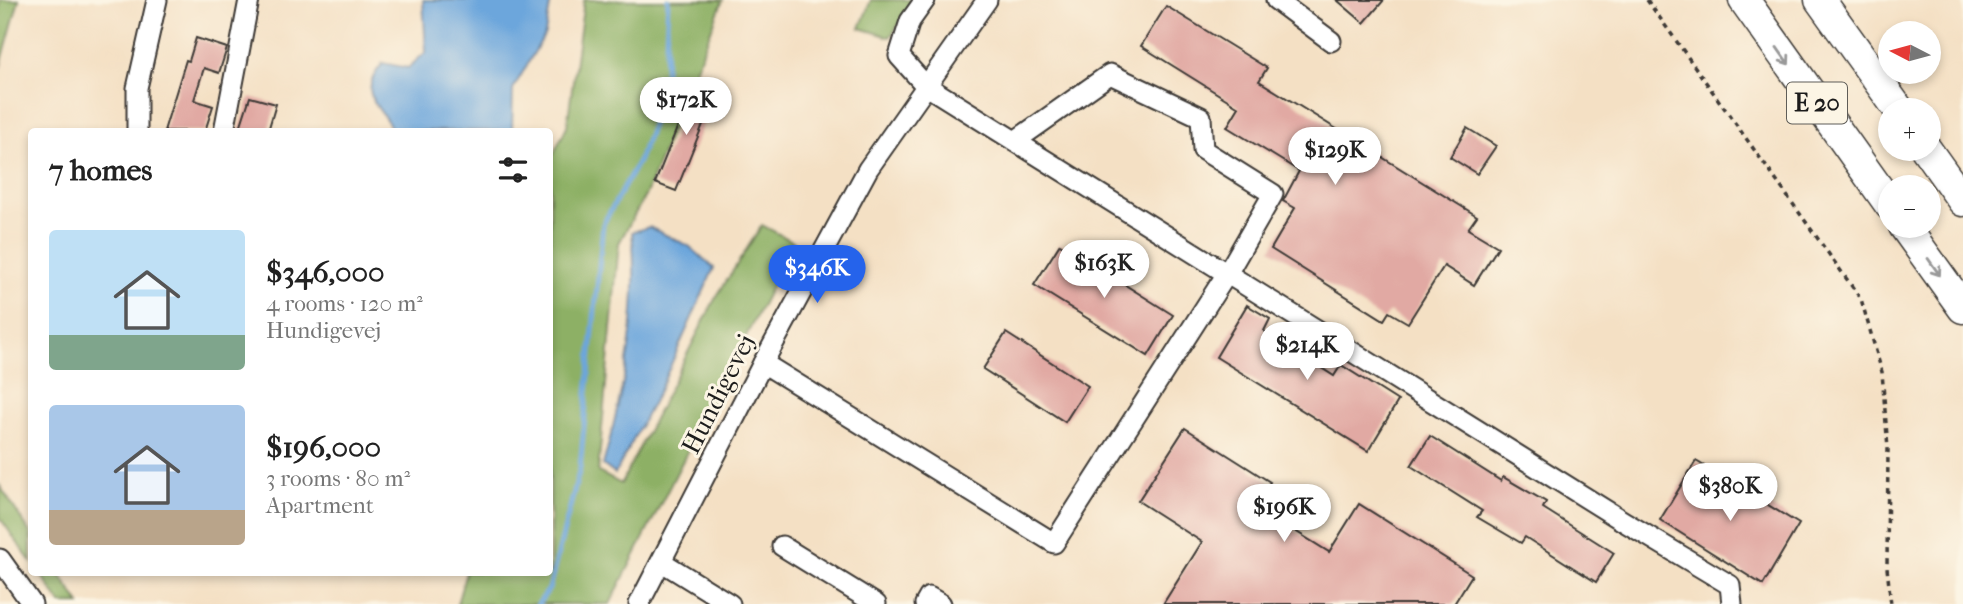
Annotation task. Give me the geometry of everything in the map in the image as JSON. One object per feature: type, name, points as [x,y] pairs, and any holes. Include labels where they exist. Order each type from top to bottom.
[{"type":"highway","name":"E 20","points":[[1744,0],[1878,188]]},
{"type":"highway","name":"E 20","points":[[1820,0],[1890,98]]},
{"type":"highway","points":[[1935,161],[1963,201]]},
{"type":"highway","points":[[1913,238],[1963,308]]},
{"type":"street","points":[[137,128],[137,88],[157,0]]},
{"type":"street","points":[[225,128],[249,0]]},
{"type":"street","points":[[925,0],[910,21],[900,56],[925,85],[1228,272],[1623,522],[1731,585],[1732,604]]},
{"type":"street","name":"Hundigevej","points":[[639,604],[763,363],[868,169],[987,0]]},
{"type":"street","points":[[1276,0],[1331,41]]},
{"type":"street","points":[[763,363],[1054,543],[1228,272],[1273,194],[1203,150],[1201,117],[1110,74],[1015,141]]},
{"type":"street","points":[[782,546],[876,604]]},
{"type":"street","points":[[0,559],[32,604]]},
{"type":"street","points":[[662,562],[730,604]]},
{"type":"street","points":[[925,604],[929,597],[940,604]]},
{"type":"path","points":[[1647,0],[1861,299],[1882,372],[1888,449],[1887,568],[1891,604]]},
{"type":"green space","points":[[0,0],[19,0],[0,68]]},
{"type":"green space","points":[[584,0],[723,0],[646,194],[619,243],[598,472],[621,484],[715,299],[762,225],[794,242],[610,604],[457,604],[465,576],[553,576],[553,155],[567,126]]},
{"type":"green space","points":[[871,0],[917,0],[890,37],[860,28]]},
{"type":"green space","points":[[0,486],[28,529],[28,558],[0,518]]},
{"type":"green space","points":[[42,576],[61,576],[80,604],[61,604]]},
{"type":"water","points":[[423,0],[551,0],[545,34],[513,89],[512,128],[391,128],[372,98],[371,83],[375,74],[383,63],[408,68],[426,52]]},
{"type":"water","points":[[649,227],[689,246],[714,268],[661,387],[615,474],[603,465],[629,350],[634,293],[632,232]]},
{"type":"building","points":[[1337,0],[1384,0],[1364,23]]},
{"type":"building","points":[[1166,6],[1267,68],[1259,81],[1477,216],[1468,229],[1498,247],[1474,285],[1444,266],[1408,323],[1389,312],[1384,320],[1271,249],[1295,208],[1283,201],[1299,171],[1227,127],[1239,107],[1141,46]]},
{"type":"building","points":[[196,38],[227,48],[219,73],[204,68],[194,100],[213,106],[206,128],[165,128],[186,60],[189,61]]},
{"type":"building","points":[[695,83],[716,92],[676,191],[655,183]]},
{"type":"building","points":[[250,97],[276,104],[269,128],[240,128]]},
{"type":"building","points":[[1467,128],[1496,146],[1477,174],[1450,157]]},
{"type":"building","points":[[1060,244],[1173,315],[1148,356],[1034,285]]},
{"type":"building","points":[[1247,305],[1270,319],[1264,331],[1334,376],[1341,365],[1398,401],[1368,451],[1216,357]]},
{"type":"building","points":[[1006,333],[1088,386],[1065,422],[983,369]]},
{"type":"building","points":[[1185,428],[1270,482],[1255,506],[1329,552],[1359,504],[1472,575],[1454,604],[1163,604],[1202,542],[1138,501]]},
{"type":"building","points":[[1430,436],[1501,481],[1503,477],[1546,502],[1543,508],[1614,553],[1596,582],[1525,537],[1521,543],[1477,517],[1482,511],[1411,466]]},
{"type":"building","points":[[1696,461],[1799,524],[1763,585],[1660,520]]},
{"type":"waterway","points":[[553,573],[580,468],[603,224],[639,160],[664,93],[668,0]]},
{"type":"waterway","points":[[538,604],[549,589],[552,576]]}]
